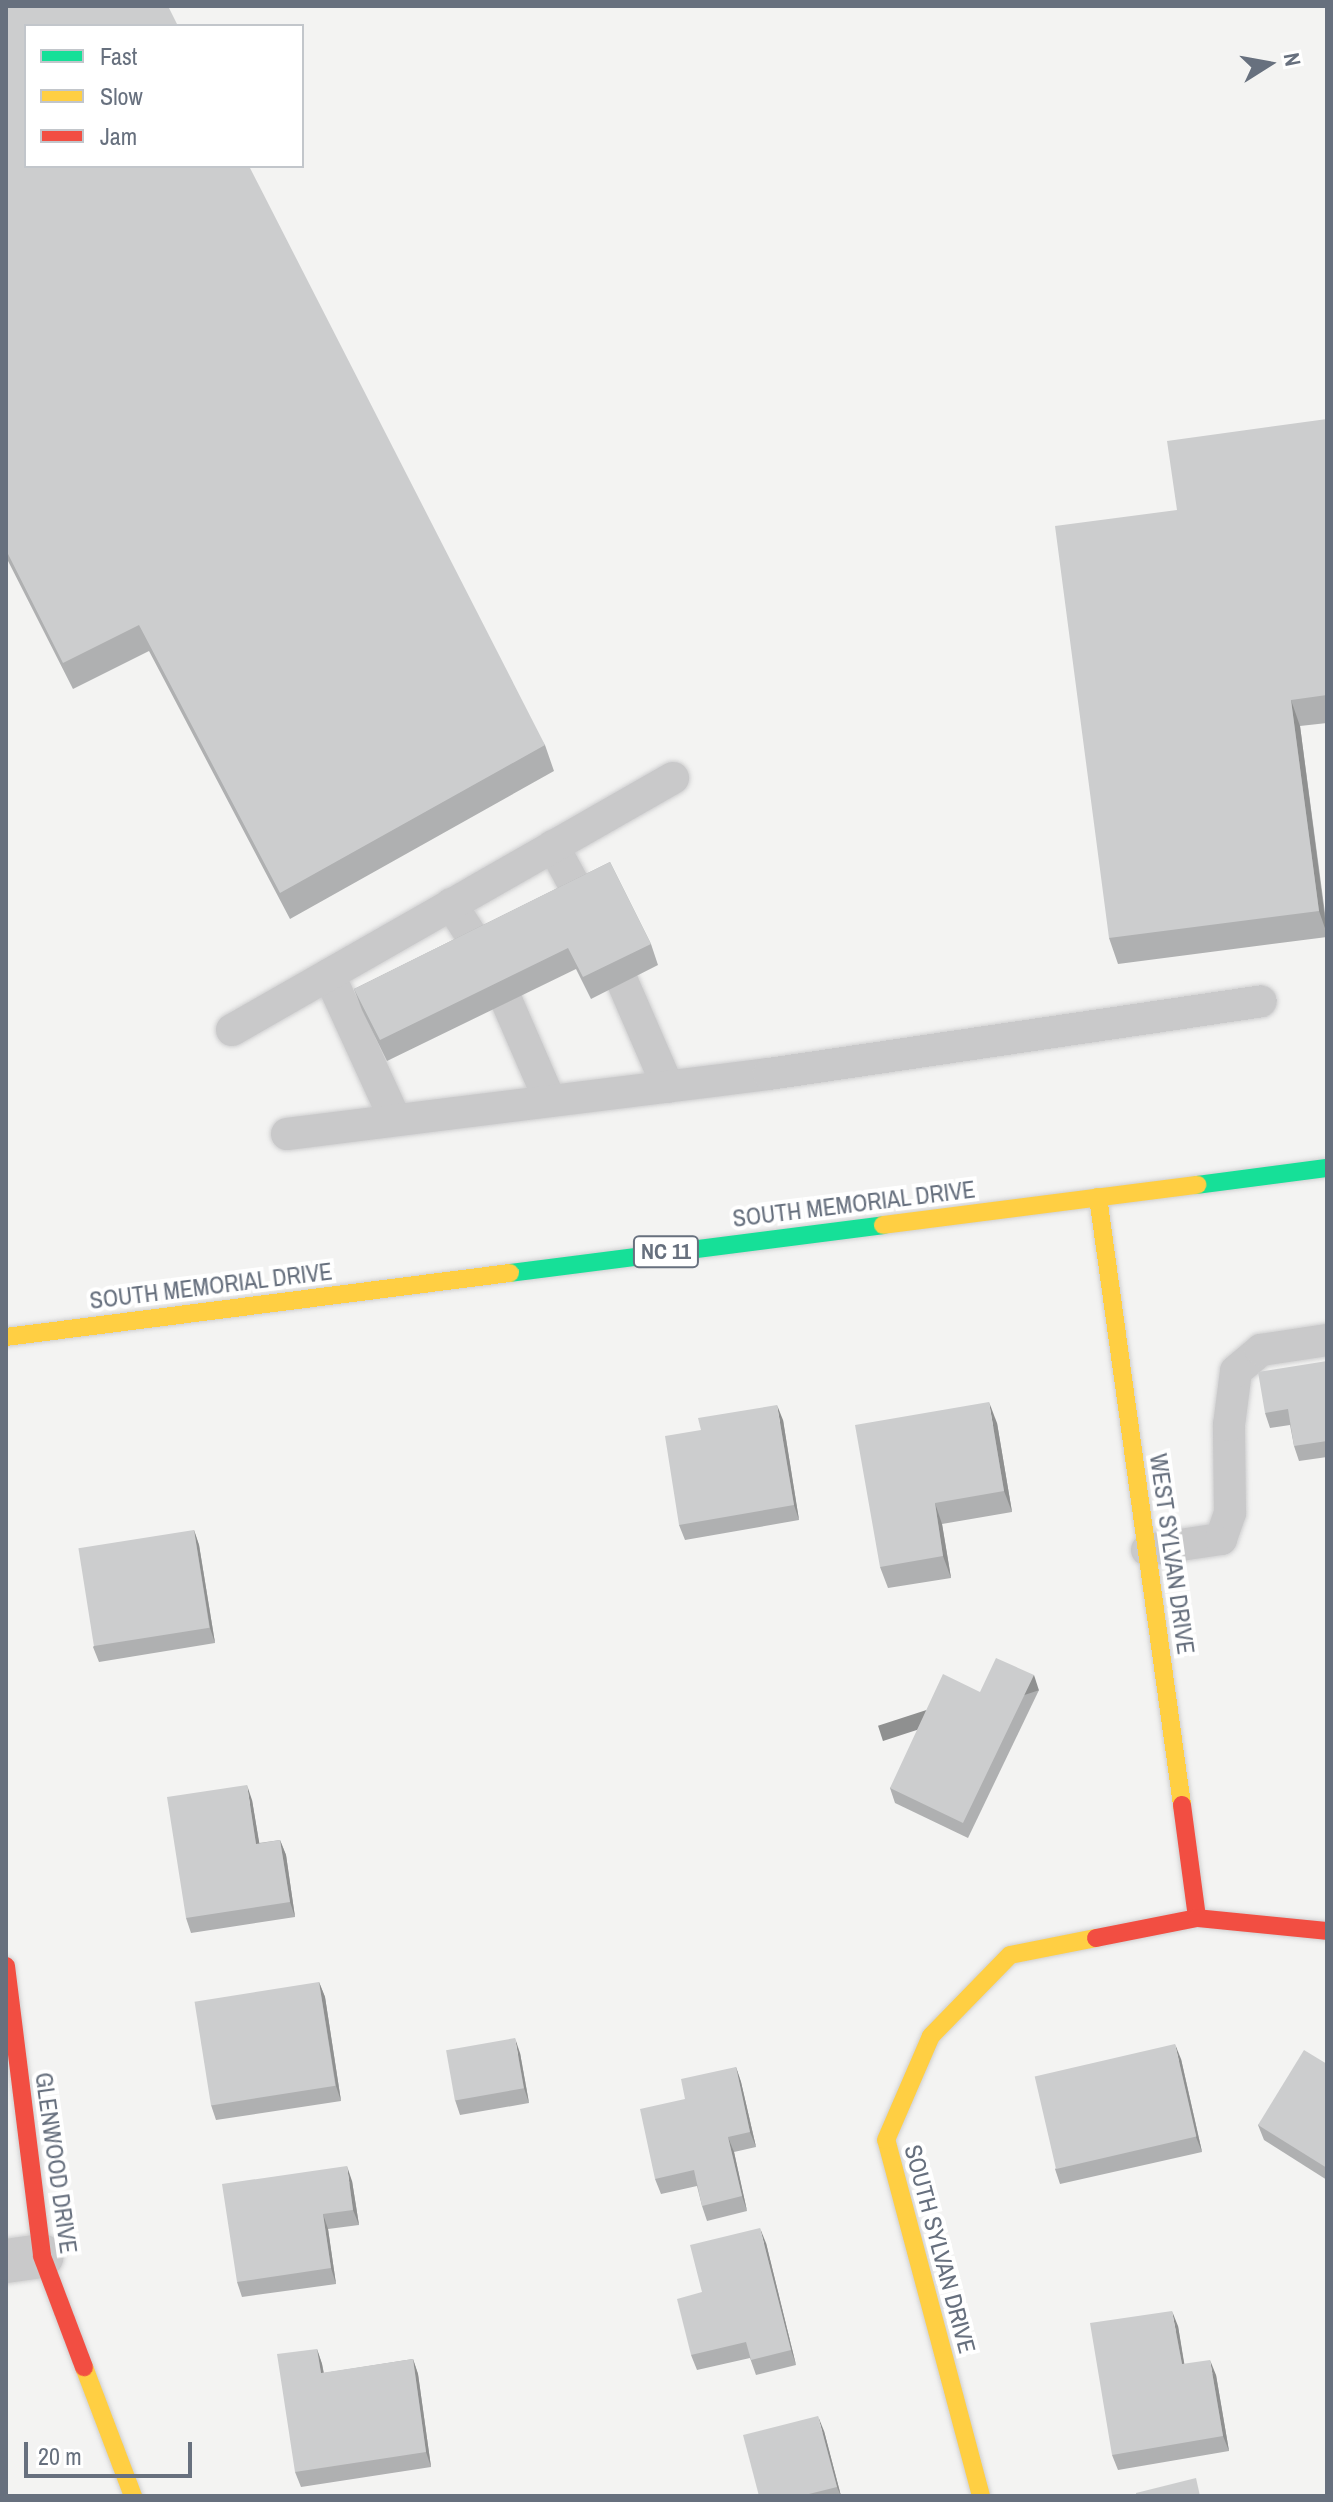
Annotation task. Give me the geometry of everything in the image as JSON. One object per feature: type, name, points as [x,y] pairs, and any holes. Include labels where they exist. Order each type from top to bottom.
[{"type":"street","name":"SOUTH MEMORIAL DRIVE","points":[[6,1337],[1327,1168]]},
{"type":"street","name":"WEST SYLVAN DRIVE","points":[[1098,1197],[1197,1918]]},
{"type":"street","name":"SOUTH SYLVAN DRIVE","points":[[981,2496],[886,2140],[931,2036],[1010,1955],[1197,1918],[1327,1931]]},
{"type":"street","name":"GLENWOOD DRIVE","points":[[6,1966],[24,2259],[133,2496]]},
{"type":"lane","points":[[232,1030],[673,778]]},
{"type":"lane","points":[[553,846],[583,901]]},
{"type":"lane","points":[[451,904],[481,951]]},
{"type":"lane","points":[[329,975],[395,1119]]},
{"type":"lane","points":[[623,983],[668,1087]]},
{"type":"lane","points":[[287,1134],[668,1087],[1261,1001]]},
{"type":"lane","points":[[507,1002],[550,1101]]},
{"type":"lane","points":[[1147,1550],[1221,1539],[1230,1513],[1229,1425],[1236,1371],[1261,1350],[1327,1340]]},
{"type":"building","points":[[6,6],[168,6],[177,24],[24,24],[24,168],[250,168],[545,745],[280,893],[139,625],[63,663],[6,550]]},
{"type":"building","points":[[1327,419],[1327,695],[1291,700],[1319,911],[1109,938],[1055,526],[1177,510],[1167,441]]},
{"type":"building","points":[[610,862],[651,944],[583,977],[568,948],[380,1040],[354,989]]},
{"type":"building","points":[[1327,1361],[1327,1441],[1294,1446],[1288,1409],[1265,1413],[1258,1372]]},
{"type":"building","points":[[989,1402],[1004,1491],[935,1503],[943,1556],[880,1567],[855,1425]]},
{"type":"building","points":[[777,1405],[794,1505],[679,1525],[665,1436],[701,1430],[698,1418]]},
{"type":"building","points":[[194,1530],[209,1628],[94,1646],[78,1548]]},
{"type":"building","points":[[996,1658],[1034,1675],[963,1823],[890,1788],[943,1674],[980,1692]]},
{"type":"building","points":[[247,1785],[256,1844],[280,1840],[290,1902],[186,1918],[167,1797]]},
{"type":"building","points":[[319,1982],[335,2086],[211,2105],[195,2002]]},
{"type":"building","points":[[515,2038],[524,2088],[455,2100],[446,2050]]},
{"type":"building","points":[[1175,2044],[1196,2137],[1056,2169],[1035,2076]]},
{"type":"building","points":[[1304,2050],[1327,2064],[1327,2168],[1258,2125]]},
{"type":"building","points":[[736,2067],[750,2132],[728,2137],[742,2196],[702,2206],[694,2170],[655,2179],[640,2109],[685,2099],[681,2079]]},
{"type":"building","points":[[347,2166],[353,2210],[323,2214],[331,2268],[237,2282],[222,2184]]},
{"type":"building","points":[[760,2228],[791,2350],[751,2360],[746,2342],[691,2355],[677,2299],[702,2292],[690,2245]]},
{"type":"building","points":[[1172,2311],[1182,2364],[1210,2360],[1223,2436],[1112,2455],[1090,2323]]},
{"type":"building","points":[[317,2349],[321,2373],[413,2359],[426,2452],[295,2472],[277,2354]]},
{"type":"building","points":[[818,2416],[837,2487],[801,2496],[759,2496],[743,2435]]},
{"type":"building","points":[[1196,2478],[1200,2496],[1136,2496],[1136,2493]]},
{"type":"traffic: fast","points":[[1197,1185],[1327,1168]]},
{"type":"traffic: fast","points":[[510,1273],[883,1225]]},
{"type":"traffic: slow","points":[[883,1225],[1197,1185]]},
{"type":"traffic: slow","points":[[1098,1197],[1182,1805]]},
{"type":"traffic: slow","points":[[6,1337],[510,1273]]},
{"type":"traffic: slow","points":[[981,2496],[886,2140],[931,2036],[1010,1955],[1096,1938]]},
{"type":"traffic: slow","points":[[84,2367],[133,2496]]},
{"type":"traffic: jam","points":[[1182,1805],[1197,1918]]},
{"type":"traffic: jam","points":[[1096,1938],[1197,1918],[1327,1931]]},
{"type":"traffic: jam","points":[[6,1966],[42,2256],[84,2367]]}]
